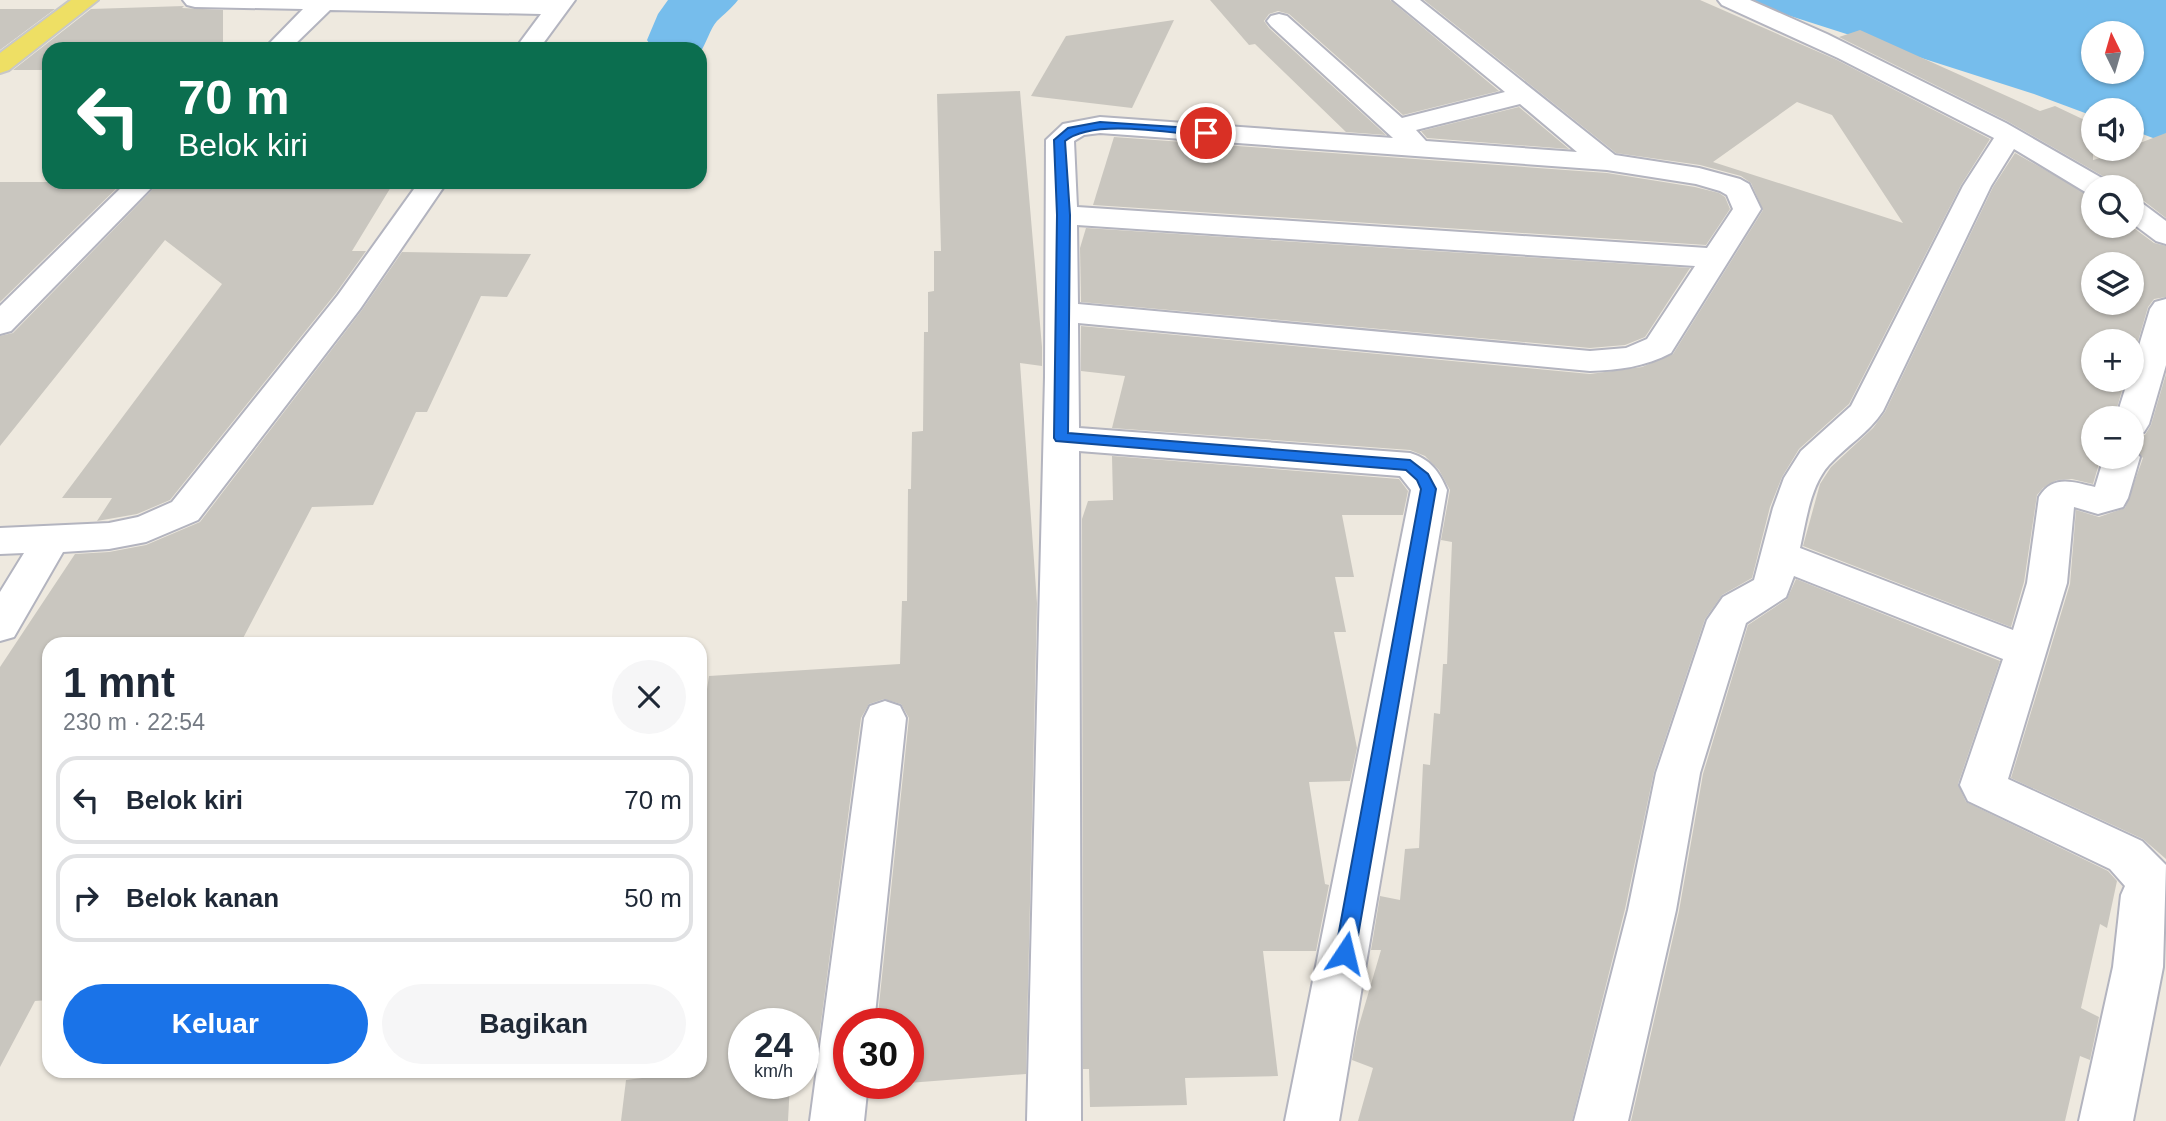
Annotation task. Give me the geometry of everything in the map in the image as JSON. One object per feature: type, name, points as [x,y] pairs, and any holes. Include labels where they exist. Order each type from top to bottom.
[{"type":"main road","points":[[0,65],[86,0]]},
{"type":"street","points":[[195,0],[560,3]]},
{"type":"street","points":[[1405,0],[1607,162]]},
{"type":"street","points":[[1730,0],[1800,30],[2009,136],[2081,178]]},
{"type":"street","points":[[283,42],[324,2]]},
{"type":"street","points":[[532,42],[560,3]]},
{"type":"street","points":[[1279,21],[1418,147]]},
{"type":"street","points":[[1397,127],[1525,95]]},
{"type":"street","points":[[1054,1121],[1061,438],[1062,312],[1063,215],[1060,140],[1072,130],[1100,125],[1607,162],[1699,176],[1739,190],[1747,209],[1659,346],[1640,357],[1623,360],[1590,361],[1062,312]]},
{"type":"street","points":[[1601,1121],[1652,910],[1678,773],[1727,620],[1733,608],[1765,594],[1772,587],[1800,484],[1808,467],[1866,411],[1977,186],[2009,136]]},
{"type":"street","points":[[0,324],[136,189]]},
{"type":"street","points":[[0,541],[108,536],[146,529],[185,512],[349,302],[428,189]]},
{"type":"street","points":[[1063,215],[1717,258]]},
{"type":"street","points":[[2144,218],[2166,234]]},
{"type":"street","points":[[2137,406],[2166,309]]},
{"type":"street","points":[[1061,438],[1410,465],[1423,477],[1429,489],[1312,1121]]},
{"type":"street","points":[[2106,1121],[2138,967],[2145,895],[2162,889],[2126,855],[1982,785],[1986,782],[2049,574],[2057,496],[2064,492],[2098,501],[2110,498],[2118,469]]},
{"type":"street","points":[[0,626],[51,540]]},
{"type":"street","points":[[1781,556],[2011,644],[2025,655]]},
{"type":"street","points":[[837,1121],[885,718]]},
{"type":"water","points":[[1750,0],[2166,0],[2166,143],[2144,135],[2144,98],[2081,98],[2081,112],[1784,14]]},
{"type":"building","points":[[1210,0],[1390,0],[1499,91],[1403,115],[1289,14],[1278,11],[1269,14],[1264,21],[1269,28],[1386,135],[1346,132],[1255,44],[1249,45]]},
{"type":"building","points":[[1424,0],[1700,0],[1837,60],[1990,139],[1961,185],[1849,404],[1799,449],[1782,477],[1770,507],[1752,578],[1722,595],[1705,619],[1654,772],[1625,909],[1572,1121],[1358,1121],[1373,1068],[1352,1060],[1357,1032],[1381,950],[1371,950],[1380,896],[1400,900],[1405,849],[1419,848],[1423,764],[1430,765],[1434,713],[1440,714],[1443,664],[1447,664],[1452,542],[1441,540],[1450,490],[1439,470],[1425,456],[1410,450],[1112,428],[1125,376],[1081,371],[1081,326],[1590,374],[1642,367],[1673,354],[1763,210],[1751,183],[1741,176],[1700,165],[1616,153]],"holes":[[[1797,102],[1832,115],[1903,223],[1713,162]]]},
{"type":"building","points":[[184,6],[182,8],[223,10],[223,42],[49,42],[91,9]]},
{"type":"building","points":[[0,9],[55,9],[0,50]]},
{"type":"building","points":[[1174,20],[1132,108],[1031,96],[1066,36]]},
{"type":"building","points":[[1860,30],[2040,111],[2055,106],[2081,118],[2081,161],[2144,161],[2144,141],[2166,133],[2166,218],[2144,201],[2144,175],[2101,175],[2007,121],[1839,37]]},
{"type":"building","points":[[42,47],[42,70],[13,70]]},
{"type":"building","points":[[1020,91],[1042,347],[1042,366],[1020,363],[1037,603],[1026,1074],[924,1082],[924,1008],[879,1008],[909,718],[901,704],[884,699],[869,704],[861,718],[819,1037],[819,1008],[728,1008],[728,1099],[789,1099],[788,1121],[621,1121],[626,1080],[707,1078],[709,676],[900,664],[902,601],[907,601],[908,489],[911,489],[912,432],[923,431],[924,332],[928,332],[928,292],[934,291],[934,251],[941,251],[937,94]]},
{"type":"building","points":[[1519,107],[1569,149],[1427,138],[1421,131]]},
{"type":"building","points":[[1114,137],[1607,173],[1719,193],[1725,197],[1730,209],[1706,245],[1093,205]]},
{"type":"building","points":[[2015,153],[2081,190],[2081,238],[2144,238],[2144,236],[2154,243],[2166,246],[2166,297],[2154,299],[2148,307],[2142,329],[2081,329],[2081,392],[2122,392],[2117,406],[2081,406],[2081,469],[2097,469],[2093,484],[2072,479],[2057,480],[2037,495],[2024,582],[2011,627],[1803,546],[1820,484],[1831,467],[1873,428],[1885,412],[1993,187]]},
{"type":"building","points":[[0,182],[42,182],[42,189],[116,189],[0,302]]},
{"type":"building","points":[[153,189],[390,189],[352,251],[366,251],[336,293],[170,500],[137,514],[97,521],[112,498],[62,498],[222,284],[165,240],[0,446],[0,336],[13,333]]},
{"type":"building","points":[[1086,228],[1690,268],[1645,337],[1625,345],[1590,348],[1081,302],[1080,248]]},
{"type":"building","points":[[402,252],[531,254],[507,297],[481,296],[427,412],[416,412],[373,505],[312,507],[244,637],[42,637],[42,1000],[35,1001],[0,1067],[0,667],[75,554],[109,552],[146,545],[200,522],[362,310]]},
{"type":"building","points":[[2166,374],[2166,859],[2143,839],[2011,778],[2070,584],[2076,510],[2099,517],[2125,508],[2139,469],[2144,469],[2144,435],[2151,425]]},
{"type":"building","points":[[1112,456],[1399,479],[1408,491],[1403,515],[1342,515],[1354,577],[1335,577],[1346,632],[1334,632],[1357,748],[1350,781],[1309,782],[1325,884],[1329,885],[1316,951],[1263,951],[1278,1076],[1185,1078],[1187,1105],[1090,1107],[1089,1069],[1083,1069],[1082,519],[1088,501],[1113,500]]},
{"type":"building","points":[[1796,579],[2000,661],[1958,784],[1966,802],[2108,871],[2117,881],[2107,928],[2100,924],[2081,1008],[2099,1017],[2090,1060],[2080,1056],[2065,1121],[1631,1121],[1679,911],[1703,774],[1748,625],[1787,599]]},
{"type":"waterway","points":[[678,40],[688,14],[708,0]]},
{"type":"route","points":[[1206,133],[1100,125],[1072,130],[1060,140],[1063,215],[1061,438],[1410,465],[1423,477],[1429,489],[1345,953]]}]
